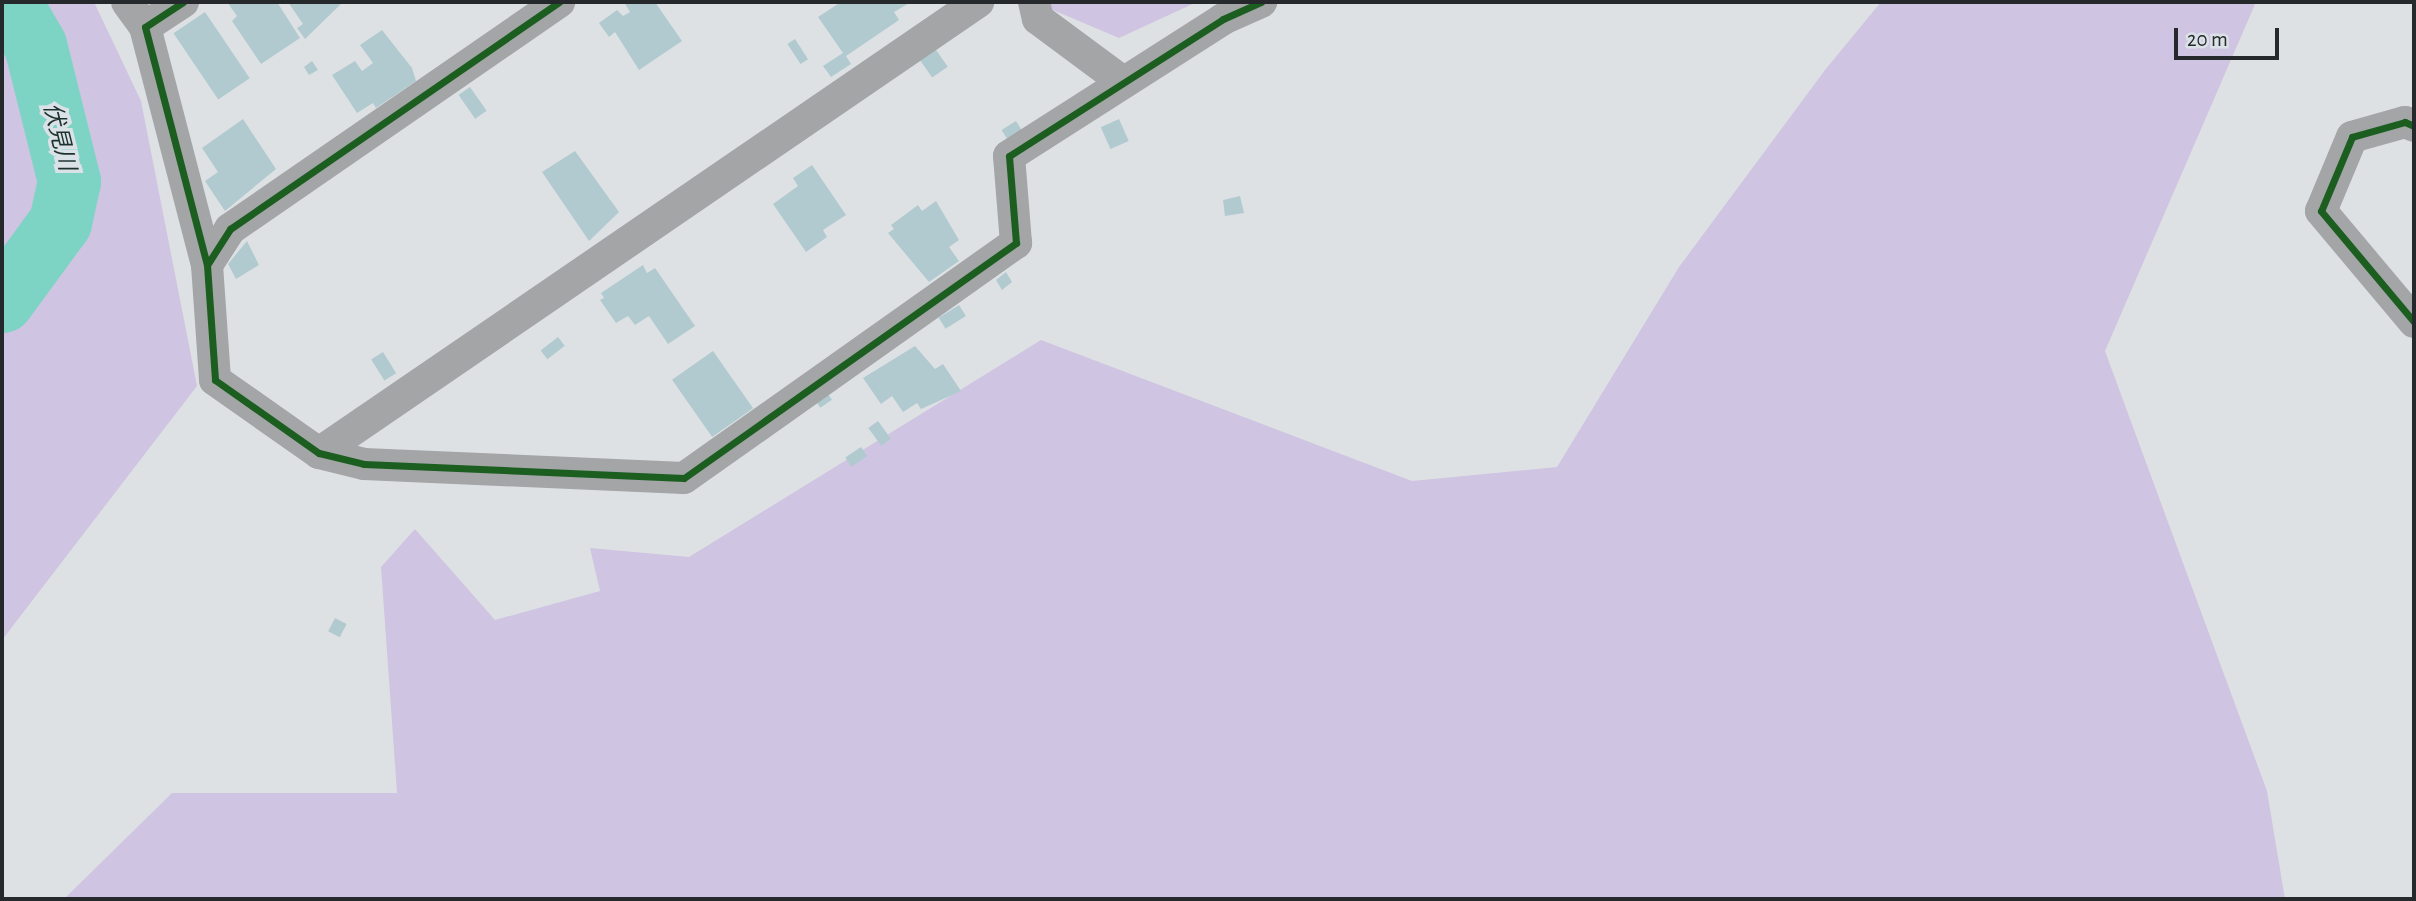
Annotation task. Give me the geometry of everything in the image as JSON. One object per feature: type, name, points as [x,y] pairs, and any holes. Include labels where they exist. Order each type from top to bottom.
[{"type":"street","points":[[183,2],[136,14],[207,265],[215,380],[319,453],[364,464],[684,478],[1016,243],[1009,156],[1223,19],[1261,2]]},
{"type":"street","points":[[207,265],[230,229],[559,2]]},
{"type":"street","points":[[319,453],[978,2]]},
{"type":"street","points":[[1034,2],[1038,19],[1124,82]]},
{"type":"street","points":[[2414,126],[2405,122],[2351,137],[2321,211],[2414,322]]},
{"type":"shaded area","points":[[2,2],[94,2],[141,101],[197,386],[2,640]]},
{"type":"shaded area","points":[[1044,2],[1197,2],[1119,38],[1046,7]]},
{"type":"shaded area","points":[[1881,2],[2256,2],[2105,351],[2267,791],[2285,899],[64,899],[172,793],[397,793],[381,567],[415,529],[495,620],[600,591],[590,548],[689,557],[1041,340],[1412,481],[1557,467],[1679,267],[1825,70]]},
{"type":"building","points":[[227,2],[277,2],[300,38],[261,64],[232,21],[237,16]]},
{"type":"building","points":[[288,2],[343,2],[305,39],[297,28],[303,24]]},
{"type":"building","points":[[624,2],[655,2],[682,41],[639,70],[615,32],[609,37],[599,23],[617,10],[623,16],[630,12]]},
{"type":"building","points":[[841,2],[911,2],[894,12],[899,20],[846,56],[851,64],[831,77],[823,66],[843,53],[818,17]]},
{"type":"building","points":[[205,12],[250,78],[218,100],[173,33]]},
{"type":"building","points":[[382,30],[412,68],[416,81],[376,108],[373,103],[357,113],[332,75],[355,61],[362,71],[373,63],[360,45]]},
{"type":"building","points":[[795,39],[808,59],[801,64],[787,44]]},
{"type":"building","points":[[934,47],[948,67],[932,78],[918,58]]},
{"type":"building","points":[[312,61],[318,70],[309,75],[304,67]]},
{"type":"building","points":[[470,87],[487,111],[475,119],[459,95]]},
{"type":"building","points":[[243,119],[276,169],[225,211],[205,181],[218,172],[202,148]]},
{"type":"building","points":[[1119,119],[1129,141],[1110,149],[1101,127]]},
{"type":"building","points":[[1016,121],[1023,132],[1008,141],[1002,130]]},
{"type":"building","points":[[575,151],[619,212],[589,241],[542,172]]},
{"type":"building","points":[[812,165],[846,215],[823,230],[827,237],[806,252],[773,204],[798,186],[793,178]]},
{"type":"building","points":[[1240,196],[1244,213],[1225,216],[1223,200]]},
{"type":"building","points":[[936,201],[959,240],[949,247],[959,261],[929,282],[888,233],[894,229],[891,225],[918,205],[922,211]]},
{"type":"building","points":[[247,241],[259,265],[236,279],[228,264]]},
{"type":"building","points":[[643,265],[647,273],[655,268],[695,326],[668,344],[649,316],[635,325],[628,316],[616,323],[600,300],[604,298],[601,293]]},
{"type":"building","points":[[1006,272],[1012,282],[1002,290],[996,280]]},
{"type":"building","points":[[959,305],[966,316],[946,329],[939,318]]},
{"type":"building","points":[[558,337],[565,346],[547,359],[541,351]]},
{"type":"building","points":[[915,346],[935,369],[943,364],[961,391],[921,409],[917,403],[903,412],[892,396],[881,404],[863,378]]},
{"type":"building","points":[[713,351],[753,408],[712,437],[672,380]]},
{"type":"building","points":[[383,352],[396,373],[384,381],[371,359]]},
{"type":"building","points":[[828,394],[832,400],[820,408],[816,402]]},
{"type":"building","points":[[878,421],[891,439],[881,446],[868,428]]},
{"type":"building","points":[[861,447],[867,456],[851,467],[845,458]]},
{"type":"building","points":[[335,618],[347,624],[340,637],[328,631]]},
{"type":"waterway","name":"伏見川","points":[[2,301],[60,222],[69,181],[35,45],[10,2]]},
{"type":"cycle path","points":[[183,2],[145,27],[207,265],[215,380],[319,453],[364,464],[684,478],[1016,243],[1009,156],[1223,19],[1261,2]]},
{"type":"cycle path","points":[[207,265],[230,229],[559,2]]},
{"type":"cycle path","points":[[2414,126],[2405,122],[2352,137],[2321,211],[2414,322]]}]
